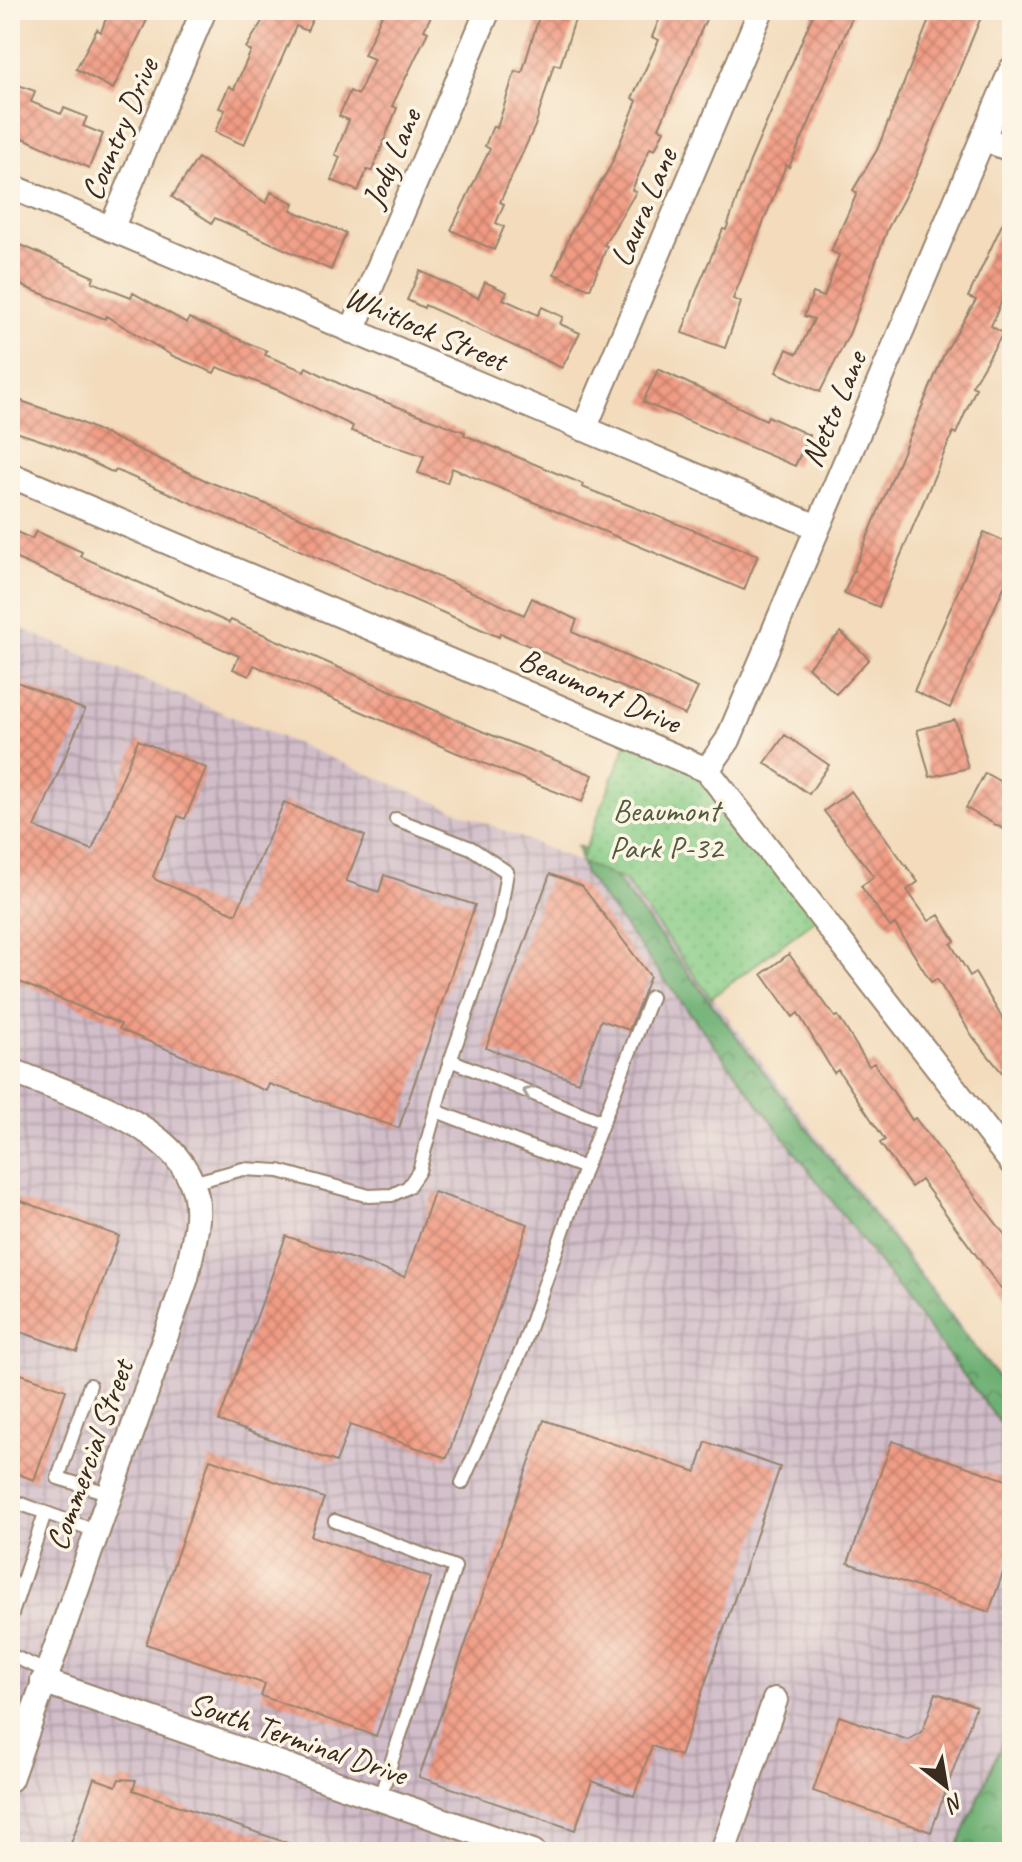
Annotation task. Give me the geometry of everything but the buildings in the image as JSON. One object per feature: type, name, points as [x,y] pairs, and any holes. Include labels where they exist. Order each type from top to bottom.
[{"type":"street","name":"Country Drive","points":[[111,229],[204,10]]},
{"type":"street","name":"Jody Lane","points":[[352,331],[488,10]]},
{"type":"street","name":"Laura Lane","points":[[584,429],[761,10]]},
{"type":"street","name":"Netto Lane","points":[[707,770],[728,740],[1012,69]]},
{"type":"street","points":[[983,138],[1012,150]]},
{"type":"street","name":"Whitlock Street","points":[[10,186],[817,527]]},
{"type":"street","name":"Beaumont Drive","points":[[10,475],[707,770],[1010,1155]]},
{"type":"street","points":[[10,1070],[143,1127],[173,1152],[194,1188]]},
{"type":"street","name":"Commercial Street","points":[[10,1779],[186,1278],[196,1230],[194,1188]]},
{"type":"street","name":"South Terminal Drive","points":[[45,1676],[379,1800],[533,1852]]},
{"type":"street","points":[[723,1852],[775,1700]]},
{"type":"lane","points":[[194,1188],[243,1169],[279,1171],[369,1196],[392,1195],[408,1187],[419,1171],[450,1060],[499,920],[507,872],[471,848],[396,819]]},
{"type":"lane","points":[[462,1483],[522,1349],[600,1121],[651,997]]},
{"type":"lane","points":[[450,1060],[600,1121]]},
{"type":"lane","points":[[436,1111],[585,1168]]},
{"type":"lane","points":[[90,1385],[58,1478],[111,1494]]},
{"type":"lane","points":[[10,1500],[96,1531]]},
{"type":"lane","points":[[10,1620],[45,1513]]},
{"type":"lane","points":[[335,1521],[455,1567],[379,1800]]},
{"type":"lane","points":[[10,1655],[45,1676]]},
{"type":"shaded area","points":[[10,624],[625,881],[1012,1393],[1012,1852],[10,1852]]},
{"type":"green space","name":"Beaumont Park P-32","points":[[629,737],[707,770],[820,916],[711,998],[625,881],[580,862]]},
{"type":"green space","points":[[577,846],[596,853],[1012,1396],[1012,1439],[585,874]]},
{"type":"green space","points":[[1012,1720],[1012,1852],[955,1852]]}]
